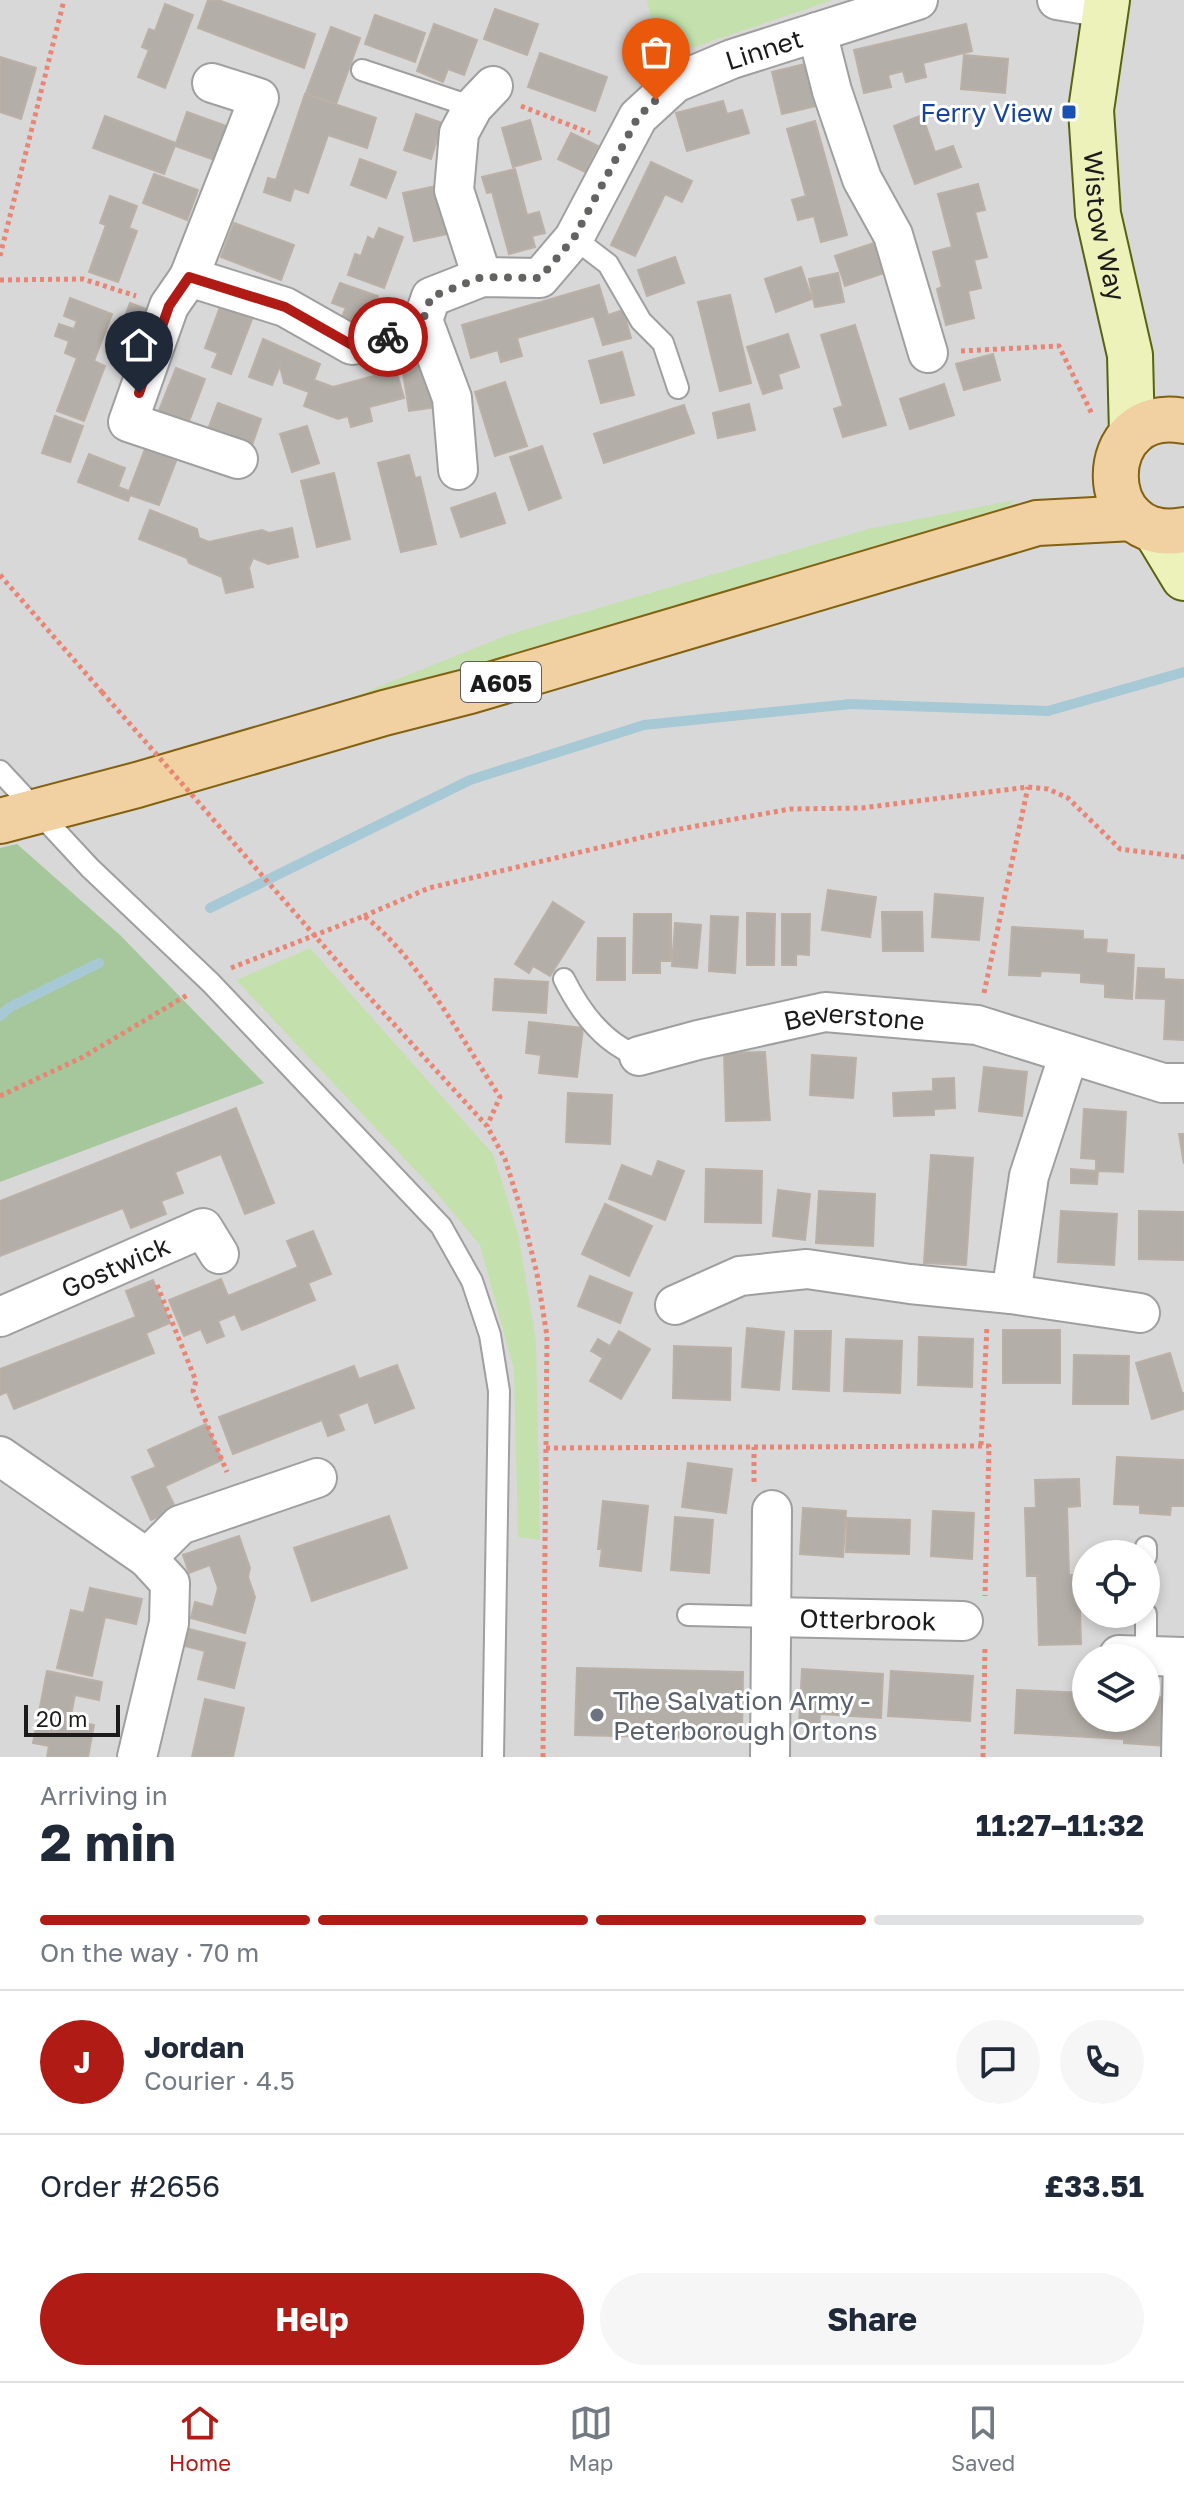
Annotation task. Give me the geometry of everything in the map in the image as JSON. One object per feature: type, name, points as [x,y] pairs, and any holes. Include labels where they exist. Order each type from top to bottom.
[{"type":"main road","points":[[1157,526],[1123,506],[1114,477],[1124,447],[1146,425],[1163,420],[1182,421]]},
{"type":"main road","name":"A605","points":[[1037,523],[1124,447]]},
{"type":"main road","name":"A605","points":[[18,816],[470,691],[1037,523],[1157,526]]},
{"type":"street","name":"Linnet","points":[[179,292],[285,307],[352,345],[376,342],[423,320],[431,297],[482,277],[540,278],[574,238],[638,117],[675,83],[732,59],[817,32],[880,6],[918,0]]},
{"type":"street","points":[[1057,0],[1106,4]]},
{"type":"street","name":"Wistow Way","points":[[1106,4],[1091,110],[1098,214],[1130,355],[1124,447]]},
{"type":"street","name":"Linnet","points":[[817,32],[862,179],[893,235],[928,353]]},
{"type":"street","points":[[212,83],[259,98],[128,422],[238,459]]},
{"type":"street","points":[[482,277],[454,190],[459,133],[484,95]]},
{"type":"street","points":[[423,320],[452,398],[458,470]]},
{"type":"street","name":"Wistow Way","points":[[1130,355],[1182,421]]},
{"type":"street","points":[[1157,526],[1184,578]]},
{"type":"street","name":"Beverstone","points":[[639,1056],[825,1012],[977,1025],[1163,1083],[1184,1083]]},
{"type":"street","points":[[1000,1293],[1029,1176],[1069,1054]]},
{"type":"street","name":"Gostwick","points":[[0,1317],[203,1228],[219,1254]]},
{"type":"street","points":[[675,1305],[740,1276],[807,1269],[1140,1313]]},
{"type":"street","points":[[0,1456],[147,1558],[170,1583],[169,1623],[137,1757]]},
{"type":"street","points":[[147,1558],[180,1525],[318,1477]]},
{"type":"street","name":"Otterbrook","points":[[770,1757],[772,1510]]},
{"type":"street","name":"Otterbrook","points":[[772,1617],[978,1620]]},
{"type":"street","points":[[1160,1657],[1184,1657],[1181,1757]]},
{"type":"lane","points":[[362,70],[484,95]]},
{"type":"lane","points":[[574,238],[608,264],[641,321],[663,343],[678,388]]},
{"type":"lane","points":[[0,771],[18,816],[90,868],[211,983],[441,1226],[472,1281],[490,1335],[499,1391],[493,1757]]},
{"type":"lane","points":[[564,979],[585,1014],[609,1040],[622,1051],[639,1056]]},
{"type":"lane","points":[[688,1615],[772,1617]]},
{"type":"path","points":[[0,256],[64,0]]},
{"type":"path","points":[[484,95],[571,124],[620,148]]},
{"type":"path","points":[[0,280],[83,279],[179,292]]},
{"type":"path","points":[[928,353],[1059,346],[1093,418],[1124,447]]},
{"type":"path","points":[[0,575],[350,976]]},
{"type":"path","points":[[228,969],[429,888],[669,831],[790,809],[862,808],[1028,787],[1048,789],[1068,798],[1120,849],[1184,857]]},
{"type":"path","points":[[977,1025],[1028,787]]},
{"type":"path","points":[[364,916],[386,933],[419,976],[500,1097],[487,1126]]},
{"type":"path","points":[[0,1096],[83,1057],[181,998]]},
{"type":"path","points":[[145,1254],[196,1381],[193,1391],[241,1504]]},
{"type":"path","points":[[981,1445],[1000,1293]]},
{"type":"path","points":[[546,1448],[989,1446],[978,1620],[983,1757]]},
{"type":"shaded area","points":[[0,0],[1184,0],[1184,1757],[0,1757]]},
{"type":"green space","points":[[647,0],[833,0],[659,59]]},
{"type":"green space","points":[[1015,500],[1003,509],[677,615],[321,710],[510,634],[868,529]]},
{"type":"green space","points":[[17,844],[120,935],[264,1083],[0,1182],[0,848]]},
{"type":"green space","points":[[310,948],[493,1154],[518,1233],[536,1341],[540,1540],[518,1537],[514,1370],[480,1245],[434,1190],[236,980]]},
{"type":"building","points":[[208,0],[218,0],[315,34],[304,68],[198,28]]},
{"type":"building","points":[[165,4],[193,15],[165,88],[138,77],[149,50],[142,47],[149,29],[155,31]]},
{"type":"building","points":[[495,9],[538,24],[527,55],[484,39]]},
{"type":"building","points":[[375,15],[425,33],[415,62],[365,44]]},
{"type":"building","points":[[434,24],[477,40],[464,75],[448,69],[443,82],[417,71]]},
{"type":"building","points":[[966,24],[972,51],[923,63],[926,77],[906,82],[903,71],[888,75],[891,87],[864,93],[854,50]]},
{"type":"building","points":[[331,27],[360,38],[336,104],[306,93]]},
{"type":"building","points":[[540,53],[607,77],[595,111],[528,87]]},
{"type":"building","points":[[964,55],[1008,59],[1005,93],[961,89]]},
{"type":"building","points":[[0,57],[36,68],[21,119],[0,112]]},
{"type":"building","points":[[805,64],[816,106],[782,114],[772,72]]},
{"type":"building","points":[[305,94],[376,118],[367,148],[328,135],[308,193],[294,188],[290,201],[264,192],[268,178],[276,180]]},
{"type":"building","points":[[723,101],[727,114],[742,110],[749,133],[687,151],[676,113]]},
{"type":"building","points":[[187,112],[235,129],[223,163],[175,146]]},
{"type":"building","points":[[416,114],[442,123],[431,159],[404,150]]},
{"type":"building","points":[[922,115],[935,152],[953,146],[961,167],[915,184],[894,126]]},
{"type":"building","points":[[105,116],[176,143],[164,174],[93,148]]},
{"type":"building","points":[[530,120],[541,159],[513,167],[502,128]]},
{"type":"building","points":[[815,121],[847,235],[821,242],[814,216],[798,220],[792,200],[806,196],[787,129]]},
{"type":"building","points":[[571,133],[598,146],[585,172],[558,159]]},
{"type":"building","points":[[360,159],[396,172],[386,198],[351,185]]},
{"type":"building","points":[[651,162],[692,181],[682,202],[665,194],[635,256],[611,245]]},
{"type":"building","points":[[515,169],[527,215],[539,212],[545,233],[532,236],[535,247],[509,254],[492,192],[487,193],[482,177]]},
{"type":"building","points":[[154,174],[198,190],[187,220],[143,203]]},
{"type":"building","points":[[978,184],[985,210],[975,212],[987,257],[974,260],[981,288],[968,291],[974,318],[946,325],[937,289],[942,287],[933,252],[952,247],[938,194]]},
{"type":"building","points":[[441,185],[452,233],[414,241],[403,193]]},
{"type":"building","points":[[110,196],[137,206],[129,228],[137,231],[118,282],[89,272],[106,225],[100,223]]},
{"type":"building","points":[[234,223],[294,245],[281,280],[221,257]]},
{"type":"building","points":[[379,228],[403,237],[384,288],[348,275],[355,254],[361,256],[368,237],[374,240]]},
{"type":"building","points":[[880,241],[890,271],[845,286],[835,256]]},
{"type":"building","points":[[675,257],[684,283],[647,296],[638,270]]},
{"type":"building","points":[[801,267],[812,299],[776,312],[765,279]]},
{"type":"building","points":[[838,273],[844,302],[815,307],[809,279]]},
{"type":"building","points":[[340,283],[378,296],[365,331],[340,321],[346,308],[332,303]]},
{"type":"building","points":[[599,285],[608,315],[623,310],[631,338],[603,345],[594,316],[517,338],[522,356],[501,362],[498,350],[471,358],[462,325]]},
{"type":"building","points":[[730,295],[751,383],[720,391],[698,302]]},
{"type":"building","points":[[70,298],[112,314],[94,361],[105,366],[84,421],[57,411],[77,358],[65,353],[69,341],[55,336],[59,324],[74,329],[77,321],[64,316]]},
{"type":"building","points":[[130,303],[157,313],[147,340],[120,330]]},
{"type":"building","points":[[220,307],[252,319],[231,374],[212,367],[218,353],[205,348]]},
{"type":"building","points":[[855,325],[886,425],[843,437],[834,409],[843,406],[821,335]]},
{"type":"building","points":[[788,334],[799,367],[778,374],[782,388],[763,394],[747,347]]},
{"type":"building","points":[[263,339],[320,364],[314,380],[333,387],[396,370],[404,398],[369,407],[372,421],[351,427],[348,416],[338,419],[304,406],[309,392],[284,383],[280,366],[272,385],[249,377]]},
{"type":"building","points":[[622,352],[634,395],[601,403],[589,361]]},
{"type":"building","points":[[993,354],[1000,380],[964,390],[956,364]]},
{"type":"building","points":[[432,362],[438,407],[409,411],[402,366]]},
{"type":"building","points":[[176,368],[205,379],[188,424],[158,413]]},
{"type":"building","points":[[505,382],[527,446],[495,456],[475,392]]},
{"type":"building","points":[[944,384],[954,415],[910,429],[900,399]]},
{"type":"building","points":[[218,403],[261,419],[251,448],[207,432]]},
{"type":"building","points":[[749,404],[755,430],[718,438],[713,413]]},
{"type":"building","points":[[684,405],[694,433],[604,463],[594,434]]},
{"type":"building","points":[[55,416],[83,426],[70,462],[42,453]]},
{"type":"building","points":[[307,426],[319,463],[292,472],[280,434]]},
{"type":"building","points":[[542,446],[561,498],[529,510],[510,457]]},
{"type":"building","points":[[145,449],[176,461],[159,505],[130,495],[128,501],[78,482],[89,454],[125,468],[118,487],[129,491]]},
{"type":"building","points":[[409,455],[415,478],[420,477],[436,544],[401,552],[378,463]]},
{"type":"building","points":[[334,473],[350,539],[317,547],[301,481]]},
{"type":"building","points":[[495,493],[505,523],[461,537],[451,508]]},
{"type":"building","points":[[150,510],[197,529],[199,538],[209,542],[262,530],[269,533],[292,528],[298,557],[268,564],[253,558],[249,568],[253,587],[226,593],[222,577],[189,563],[187,558],[139,539]]},
{"type":"building","points":[[828,890],[876,897],[870,937],[822,930]]},
{"type":"building","points":[[935,894],[983,898],[979,940],[932,937]]},
{"type":"building","points":[[553,902],[584,922],[550,976],[533,966],[529,973],[515,964]]},
{"type":"building","points":[[882,912],[922,912],[923,951],[883,951]]},
{"type":"building","points":[[747,913],[775,914],[774,965],[747,965]]},
{"type":"building","points":[[634,914],[671,914],[671,961],[660,961],[660,973],[633,973]]},
{"type":"building","points":[[782,914],[810,914],[809,955],[796,954],[796,965],[782,965]]},
{"type":"building","points":[[711,916],[738,917],[735,973],[709,971]]},
{"type":"building","points":[[675,923],[701,925],[697,968],[672,966]]},
{"type":"building","points":[[1012,927],[1083,931],[1083,939],[1107,940],[1106,953],[1134,955],[1132,999],[1105,997],[1105,984],[1081,982],[1081,973],[1041,971],[1040,976],[1009,975]]},
{"type":"building","points":[[598,938],[625,938],[625,980],[597,980]]},
{"type":"building","points":[[1138,968],[1164,969],[1164,979],[1184,980],[1184,1040],[1164,1039],[1166,999],[1136,998]]},
{"type":"building","points":[[495,979],[548,982],[546,1013],[493,1010]]},
{"type":"building","points":[[529,1022],[583,1028],[577,1077],[539,1073],[541,1055],[526,1053]]},
{"type":"building","points":[[765,1052],[770,1120],[726,1121],[724,1053]]},
{"type":"building","points":[[812,1055],[856,1058],[853,1098],[810,1095]]},
{"type":"building","points":[[984,1067],[1027,1072],[1022,1116],[979,1111]]},
{"type":"building","points":[[954,1078],[955,1108],[934,1109],[934,1115],[894,1116],[893,1093],[933,1091],[933,1079]]},
{"type":"building","points":[[568,1093],[612,1095],[610,1144],[566,1142]]},
{"type":"building","points":[[236,1108],[274,1203],[245,1214],[221,1154],[175,1172],[183,1193],[161,1201],[166,1214],[131,1228],[123,1208],[0,1256],[0,1201]]},
{"type":"building","points":[[1084,1109],[1126,1112],[1123,1172],[1098,1171],[1097,1184],[1071,1183],[1071,1169],[1096,1171],[1096,1159],[1081,1158]]},
{"type":"building","points":[[1179,1134],[1184,1134],[1184,1164]]},
{"type":"building","points":[[931,1155],[973,1158],[966,1265],[924,1263]]},
{"type":"building","points":[[658,1161],[684,1171],[665,1220],[609,1199],[622,1165],[652,1177]]},
{"type":"building","points":[[706,1169],[762,1171],[761,1223],[705,1222]]},
{"type":"building","points":[[778,1190],[810,1194],[805,1240],[773,1236]]},
{"type":"building","points":[[819,1191],[875,1194],[873,1246],[816,1243]]},
{"type":"building","points":[[605,1204],[652,1226],[629,1276],[582,1254]]},
{"type":"building","points":[[1061,1211],[1117,1214],[1114,1265],[1058,1262]]},
{"type":"building","points":[[1139,1211],[1184,1212],[1184,1260],[1139,1259]]},
{"type":"building","points":[[313,1231],[331,1274],[308,1283],[315,1300],[242,1330],[235,1314],[218,1321],[224,1336],[207,1343],[201,1329],[184,1336],[169,1300],[221,1279],[228,1296],[298,1267],[287,1241]]},
{"type":"building","points":[[590,1276],[632,1293],[620,1323],[578,1306]]},
{"type":"building","points":[[153,1280],[170,1323],[146,1333],[154,1353],[14,1409],[7,1392],[0,1395],[0,1369],[136,1317],[126,1291]]},
{"type":"building","points":[[747,1328],[784,1332],[779,1390],[742,1387]]},
{"type":"building","points":[[1003,1330],[1060,1330],[1060,1383],[1003,1383]]},
{"type":"building","points":[[619,1331],[650,1349],[621,1399],[590,1381],[603,1358],[591,1351],[598,1339],[610,1346]]},
{"type":"building","points":[[795,1331],[831,1331],[829,1391],[793,1389]]},
{"type":"building","points":[[919,1337],[973,1339],[972,1387],[918,1385]]},
{"type":"building","points":[[846,1339],[902,1341],[900,1393],[844,1391]]},
{"type":"building","points":[[674,1346],[731,1348],[730,1400],[673,1398]]},
{"type":"building","points":[[1170,1353],[1184,1393],[1184,1409],[1152,1419],[1136,1363]]},
{"type":"building","points":[[1074,1355],[1129,1356],[1128,1404],[1073,1404]]},
{"type":"building","points":[[397,1365],[414,1408],[375,1423],[368,1402],[338,1414],[344,1430],[328,1436],[322,1420],[233,1454],[219,1417],[354,1366],[359,1379]]},
{"type":"building","points":[[206,1424],[222,1460],[165,1486],[176,1509],[151,1520],[132,1477],[156,1467],[148,1450]]},
{"type":"building","points":[[1117,1457],[1184,1460],[1184,1506],[1171,1506],[1170,1515],[1140,1513],[1140,1505],[1114,1504]]},
{"type":"building","points":[[688,1463],[732,1469],[726,1513],[682,1507]]},
{"type":"building","points":[[1079,1479],[1080,1506],[1067,1507],[1072,1628],[1081,1628],[1081,1644],[1039,1645],[1037,1576],[1027,1576],[1025,1508],[1036,1508],[1035,1480]]},
{"type":"building","points":[[603,1501],[648,1506],[641,1571],[600,1566],[602,1549],[598,1549]]},
{"type":"building","points":[[803,1508],[846,1511],[843,1557],[800,1554]]},
{"type":"building","points":[[933,1511],[974,1513],[972,1559],[931,1556]]},
{"type":"building","points":[[389,1516],[407,1568],[312,1601],[294,1548]]},
{"type":"building","points":[[675,1517],[713,1520],[709,1573],[671,1570]]},
{"type":"building","points":[[847,1518],[910,1520],[909,1554],[846,1552]]},
{"type":"building","points":[[239,1536],[250,1568],[248,1577],[255,1597],[245,1633],[191,1618],[195,1602],[213,1607],[218,1588],[210,1565],[189,1573],[183,1555]]},
{"type":"building","points":[[90,1588],[142,1599],[136,1624],[105,1617],[92,1676],[57,1668],[71,1610],[84,1613]]},
{"type":"building","points":[[189,1629],[245,1643],[234,1688],[198,1679],[205,1651],[185,1646]]},
{"type":"building","points":[[577,1668],[743,1672],[742,1739],[575,1735]]},
{"type":"building","points":[[802,1669],[883,1674],[881,1718],[820,1714],[819,1728],[799,1727]]},
{"type":"building","points":[[47,1671],[102,1682],[99,1700],[75,1695],[70,1720],[94,1725],[88,1757],[47,1757],[49,1746],[33,1743]]},
{"type":"building","points":[[891,1671],[973,1676],[970,1721],[888,1716]]},
{"type":"building","points":[[1017,1690],[1072,1692],[1072,1732],[1160,1732],[1160,1697],[1169,1698],[1166,1746],[1124,1743],[1124,1739],[1015,1733]]},
{"type":"building","points":[[205,1699],[244,1708],[233,1757],[192,1757]]},
{"type":"waterway","points":[[210,908],[470,780],[644,725],[851,704],[1048,711],[1184,672]]},
{"type":"waterway","points":[[0,1016],[10,1007],[99,963]]},
{"type":"way so far","points":[[388,337],[423,320],[431,297],[482,277],[540,278],[574,238],[638,117],[656,100]]},
{"type":"place","name":"Ferry View","points":[[1069,112]]},
{"type":"place","name":"The Salvation Army - Peterborough Ortons","points":[[597,1715]]},
{"type":"route","points":[[139,393],[169,306],[189,277],[285,307],[352,345],[388,337]]}]
